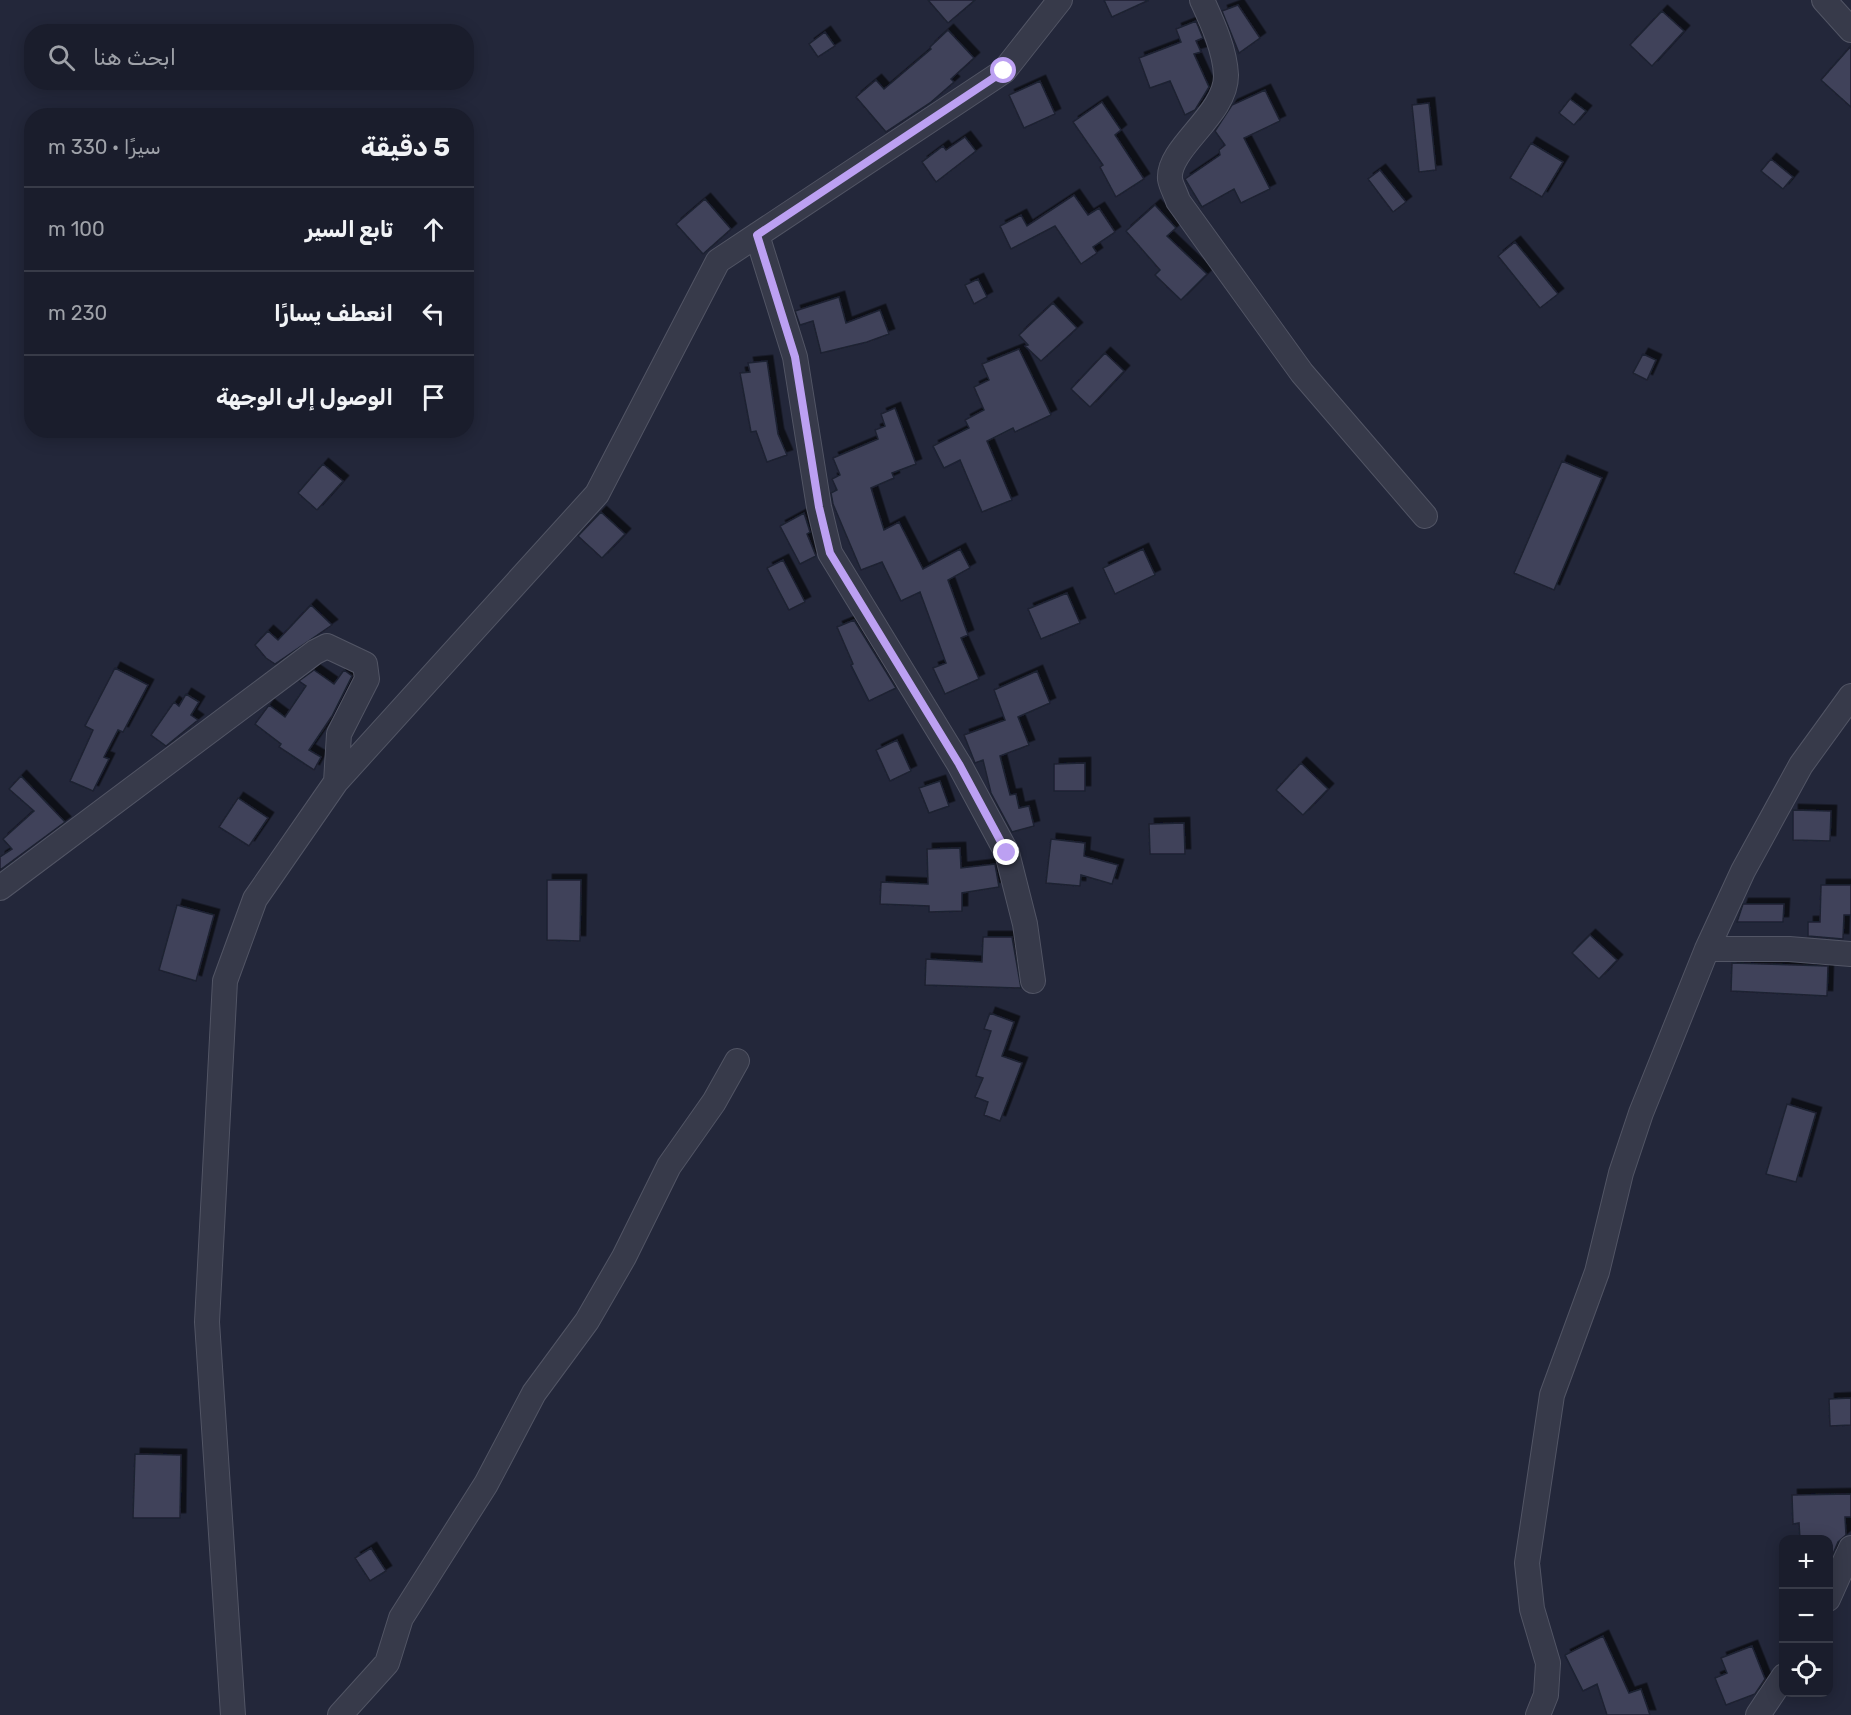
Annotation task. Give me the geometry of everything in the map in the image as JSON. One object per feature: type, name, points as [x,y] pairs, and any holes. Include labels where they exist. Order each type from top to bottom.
[{"type":"street","points":[[233,1715],[207,1322],[225,981],[255,899],[336,782],[597,494],[718,261],[1004,71],[1060,0]]},
{"type":"street","points":[[1202,0],[1223,55],[1226,76],[1220,101],[1172,165],[1170,179],[1178,201],[1302,374],[1425,516]]},
{"type":"street","points":[[1824,0],[1851,30]]},
{"type":"street","points":[[757,235],[795,357],[819,507],[830,553],[959,764],[1007,853],[1025,924],[1032,981]]},
{"type":"street","points":[[0,888],[315,652],[327,646],[365,664],[368,671],[367,679],[339,734],[336,782]]},
{"type":"street","points":[[1538,1715],[1546,1695],[1548,1663],[1533,1609],[1527,1563],[1552,1395],[1597,1272],[1621,1173],[1641,1113],[1707,949],[1743,871],[1801,765],[1851,696]]},
{"type":"street","points":[[1707,949],[1789,949],[1851,954]]},
{"type":"street","points":[[340,1715],[387,1663],[401,1618],[486,1484],[534,1393],[587,1321],[624,1257],[669,1166],[714,1102],[737,1061]]},
{"type":"street","points":[[1833,1589],[1851,1548]]},
{"type":"street","points":[[1758,1715],[1779,1684]]},
{"type":"building","points":[[928,0],[975,0],[948,23]]},
{"type":"building","points":[[1104,0],[1149,0],[1112,17]]},
{"type":"building","points":[[1238,5],[1260,38],[1239,53],[1222,11]]},
{"type":"building","points":[[1662,11],[1684,31],[1652,66],[1630,45]]},
{"type":"building","points":[[1196,21],[1203,38],[1196,41],[1201,52],[1194,54],[1209,87],[1195,110],[1185,115],[1170,81],[1150,88],[1139,58],[1181,42],[1176,29]]},
{"type":"building","points":[[948,30],[974,58],[951,79],[954,82],[930,103],[886,132],[856,97],[876,80],[884,89],[931,49],[930,47]]},
{"type":"building","points":[[825,32],[835,46],[818,57],[809,44]]},
{"type":"building","points":[[1851,46],[1851,107],[1821,80]]},
{"type":"building","points":[[1040,81],[1055,114],[1024,128],[1009,95]]},
{"type":"building","points":[[1265,90],[1280,121],[1244,138],[1270,189],[1241,203],[1234,189],[1202,207],[1185,179],[1220,155],[1219,150],[1225,145],[1215,131],[1232,105]]},
{"type":"building","points":[[1570,99],[1586,111],[1574,125],[1559,113]]},
{"type":"building","points":[[1102,102],[1121,130],[1115,135],[1144,179],[1116,197],[1100,167],[1103,165],[1073,122]]},
{"type":"building","points":[[1429,103],[1436,170],[1419,172],[1412,105]]},
{"type":"building","points":[[965,137],[976,151],[936,182],[922,162],[943,146],[946,150]]},
{"type":"building","points":[[1531,143],[1563,162],[1542,197],[1510,178]]},
{"type":"building","points":[[1771,159],[1793,177],[1783,189],[1761,171]]},
{"type":"building","points":[[1380,170],[1406,202],[1393,212],[1368,179]]},
{"type":"building","points":[[1074,195],[1088,215],[1099,208],[1115,232],[1093,247],[1097,253],[1081,264],[1055,226],[1011,249],[1000,226],[1021,215],[1027,226]]},
{"type":"building","points":[[705,199],[731,229],[703,254],[676,224]]},
{"type":"building","points":[[1155,205],[1176,228],[1167,236],[1207,274],[1181,300],[1155,275],[1160,270],[1126,231]]},
{"type":"building","points":[[1515,242],[1558,294],[1540,308],[1498,256]]},
{"type":"building","points":[[978,279],[987,297],[974,304],[965,285]]},
{"type":"building","points":[[839,297],[846,323],[880,310],[889,334],[821,353],[813,321],[800,325],[795,311]]},
{"type":"building","points":[[1053,303],[1077,328],[1041,361],[1025,346],[1028,345],[1019,335]]},
{"type":"building","points":[[1019,349],[1051,415],[1015,432],[1013,428],[987,441],[1012,500],[982,512],[960,460],[944,468],[933,446],[969,428],[965,420],[984,410],[974,387],[989,380],[982,364]]},
{"type":"building","points":[[1105,353],[1124,371],[1090,407],[1071,389]]},
{"type":"building","points":[[1643,354],[1656,360],[1647,380],[1633,373]]},
{"type":"building","points":[[767,361],[778,434],[787,455],[767,462],[756,431],[751,432],[740,373],[750,372],[748,363]]},
{"type":"building","points":[[895,408],[916,464],[892,473],[894,478],[871,488],[884,530],[899,522],[923,569],[960,549],[970,568],[948,580],[968,635],[961,638],[979,679],[945,694],[933,668],[946,663],[920,592],[901,601],[882,562],[861,570],[833,504],[831,493],[837,490],[832,479],[840,475],[833,458],[878,439],[875,430],[885,426],[881,414]]},
{"type":"building","points":[[1562,461],[1602,478],[1554,590],[1514,573]]},
{"type":"building","points":[[323,464],[343,481],[317,510],[298,493]]},
{"type":"building","points":[[601,512],[625,534],[602,558],[578,536]]},
{"type":"building","points":[[804,513],[810,532],[807,534],[816,556],[800,564],[780,526]]},
{"type":"building","points":[[1143,549],[1155,575],[1115,594],[1103,568]]},
{"type":"building","points":[[783,560],[805,602],[789,610],[767,568]]},
{"type":"building","points":[[1067,593],[1080,623],[1041,639],[1028,609]]},
{"type":"building","points":[[311,605],[332,625],[275,664],[266,658],[255,645],[268,631],[278,640]]},
{"type":"building","points":[[854,620],[896,688],[869,701],[851,665],[853,664],[837,627]]},
{"type":"building","points":[[115,668],[148,685],[123,732],[118,730],[104,757],[109,759],[93,791],[70,781],[93,730],[85,726]]},
{"type":"building","points":[[314,670],[334,684],[344,670],[352,676],[332,716],[309,750],[321,757],[314,770],[279,747],[281,744],[255,724],[269,705],[285,717],[306,686],[299,681]]},
{"type":"building","points":[[1037,671],[1050,703],[1018,717],[1029,745],[1000,756],[1010,795],[1016,794],[1019,808],[1029,806],[1034,826],[1012,832],[991,793],[983,760],[975,763],[964,735],[1005,720],[994,690]]},
{"type":"building","points":[[186,694],[199,702],[191,715],[198,720],[166,746],[151,735],[174,702],[179,706]]},
{"type":"building","points":[[897,740],[911,771],[890,781],[876,750]]},
{"type":"building","points":[[1085,763],[1085,791],[1054,791],[1054,764]]},
{"type":"building","points":[[1301,763],[1328,789],[1303,815],[1276,790]]},
{"type":"building","points":[[21,776],[65,822],[0,870],[0,857],[12,849],[3,839],[34,811],[9,789]]},
{"type":"building","points":[[940,781],[949,806],[929,813],[919,788]]},
{"type":"building","points":[[238,798],[268,818],[249,846],[219,827]]},
{"type":"building","points":[[1793,810],[1831,811],[1830,841],[1793,840]]},
{"type":"building","points":[[1184,823],[1185,854],[1150,854],[1149,824]]},
{"type":"building","points":[[1051,839],[1085,843],[1084,856],[1118,865],[1112,884],[1081,875],[1080,886],[1046,883]]},
{"type":"building","points":[[960,848],[961,868],[995,864],[999,887],[962,893],[962,911],[929,912],[929,906],[880,904],[881,882],[928,884],[927,849]]},
{"type":"building","points":[[547,880],[581,880],[580,941],[547,940]]},
{"type":"building","points":[[1821,885],[1851,885],[1851,915],[1844,915],[1843,939],[1808,936],[1808,922],[1820,922]]},
{"type":"building","points":[[1743,904],[1784,904],[1783,922],[1737,922]]},
{"type":"building","points":[[177,905],[214,915],[196,981],[159,970]]},
{"type":"building","points":[[1590,935],[1617,960],[1599,979],[1572,953]]},
{"type":"building","points":[[983,937],[1012,937],[1021,988],[925,985],[926,959],[982,962]]},
{"type":"building","points":[[1732,963],[1828,966],[1827,996],[1731,991]]},
{"type":"building","points":[[990,1013],[1014,1022],[1002,1056],[1022,1063],[1000,1121],[984,1115],[988,1102],[975,1097],[983,1078],[976,1076],[991,1031],[984,1029]]},
{"type":"building","points":[[1787,1104],[1816,1113],[1796,1182],[1766,1174]]},
{"type":"building","points":[[1851,1398],[1851,1425],[1830,1426],[1829,1399]]},
{"type":"building","points":[[135,1454],[181,1455],[180,1518],[133,1518]]},
{"type":"building","points":[[1851,1494],[1851,1517],[1845,1517],[1846,1535],[1838,1542],[1833,1554],[1833,1535],[1800,1535],[1799,1523],[1793,1524],[1792,1495]]},
{"type":"building","points":[[371,1548],[386,1571],[370,1581],[355,1558]]},
{"type":"building","points":[[1603,1636],[1629,1693],[1641,1689],[1650,1715],[1607,1715],[1597,1684],[1583,1691],[1565,1655]]},
{"type":"building","points":[[1752,1646],[1765,1679],[1755,1694],[1726,1705],[1715,1678],[1727,1673],[1721,1658]]},
{"type":"route","points":[[1004,71],[757,235],[795,357],[819,507],[830,553],[959,764],[1007,853]]}]
